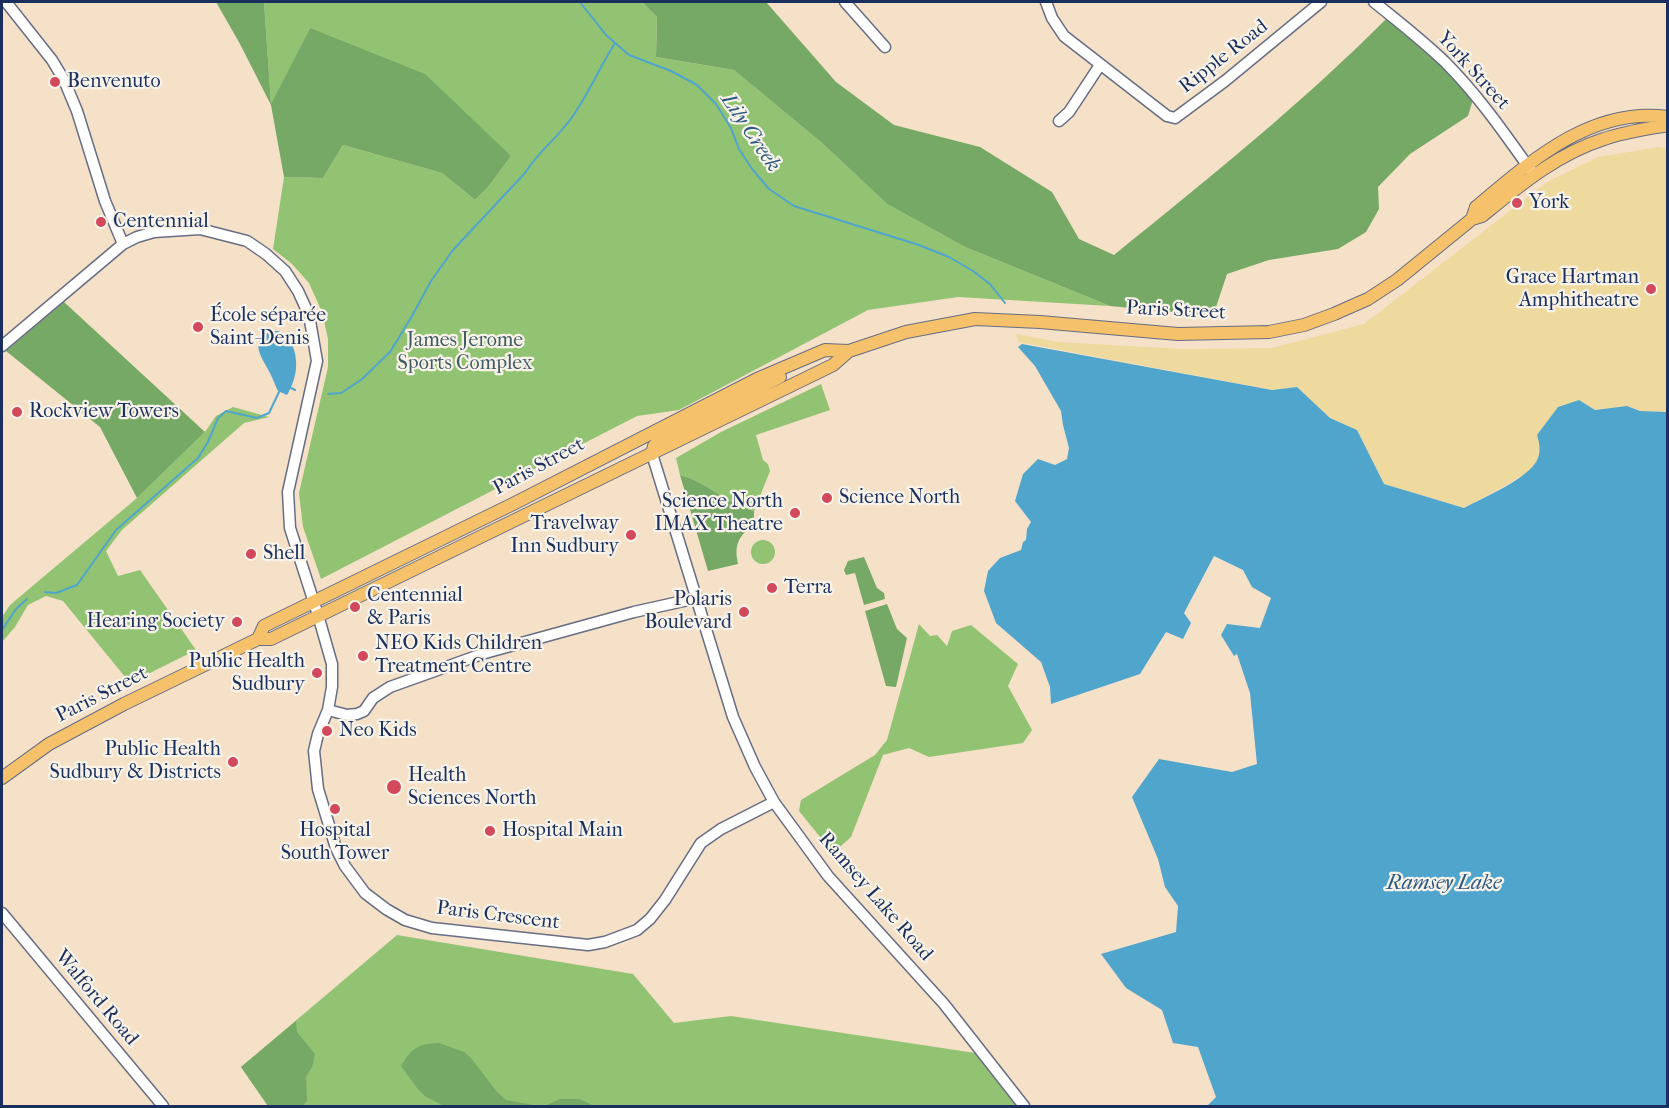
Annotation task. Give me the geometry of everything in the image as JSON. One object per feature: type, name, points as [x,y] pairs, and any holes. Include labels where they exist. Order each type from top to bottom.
[{"type":"main road","name":"Paris Street","points":[[1531,170],[1553,147],[1592,127],[1617,120],[1646,116],[1668,117]]},
{"type":"main road","name":"Paris Street","points":[[258,639],[264,626],[515,503],[780,368],[825,350],[849,351],[906,332],[975,319],[1178,334],[1269,332],[1304,325],[1368,299],[1397,280],[1472,219],[1476,207],[1531,170],[1604,138],[1668,125]]},
{"type":"main road","points":[[652,454],[654,446],[664,437],[778,378],[825,350]]},
{"type":"main road","name":"Paris Street","points":[[2,778],[49,744],[124,705],[258,639],[271,639],[652,454],[833,365],[849,351]]},
{"type":"main road","points":[[626,445],[639,444],[646,447],[652,454]]},
{"type":"street","points":[[6,2],[52,60],[64,80],[77,111],[105,201],[123,244]]},
{"type":"street","points":[[845,2],[885,47]]},
{"type":"street","points":[[1046,2],[1052,18],[1064,36],[1100,65],[1069,112],[1059,121]]},
{"type":"street","name":"Ripple Road","points":[[1100,65],[1167,116],[1175,118],[1225,81],[1321,2]]},
{"type":"street","name":"York Street","points":[[1374,2],[1446,64],[1494,120],[1531,170]]},
{"type":"street","name":"Paris Crescent","points":[[2,346],[123,244],[154,232],[200,229],[226,234],[247,241],[285,271],[298,291],[309,315],[317,361],[288,492],[290,528],[332,664],[332,687],[328,710],[318,734],[314,751],[314,767],[318,789],[336,848],[345,866],[365,893],[386,909],[405,920],[432,928],[588,945],[619,939],[637,930],[650,919],[675,885],[701,843],[721,829],[774,802]]},
{"type":"street","name":"Ramsey Lake Road","points":[[652,454],[733,717],[755,767],[774,802],[828,876],[944,1004],[1024,1107]]},
{"type":"street","points":[[328,710],[347,715],[357,714],[364,711],[373,698],[390,687],[485,653],[697,598]]},
{"type":"street","name":"Walford Road","points":[[2,913],[162,1107]]},
{"type":"green space","points":[[216,2],[264,2],[271,104],[310,28],[425,74],[511,156],[489,186],[475,200],[442,173],[343,145],[323,178],[284,177],[271,105]]},
{"type":"green space","name":"James Jerome Sports Complex","points":[[264,2],[642,2],[657,17],[656,57],[734,70],[822,143],[887,204],[965,247],[1110,306],[958,297],[868,310],[679,410],[637,416],[321,579],[303,527],[299,493],[328,367],[328,339],[322,312],[309,283],[292,264],[273,249],[284,177],[323,178],[343,145],[442,173],[475,200],[489,186],[511,156],[310,28],[271,105]]},
{"type":"green space","points":[[642,2],[766,2],[836,82],[894,125],[980,147],[1052,192],[1079,239],[1114,255],[1290,109],[1390,15],[1474,96],[1468,116],[1410,154],[1378,187],[1379,209],[1366,232],[1338,249],[1269,260],[1227,274],[1213,316],[1110,306],[965,247],[887,204],[822,143],[734,70],[656,57],[657,17]]},
{"type":"green space","points":[[64,302],[205,432],[137,498],[100,427],[6,351]]},
{"type":"green space","points":[[821,384],[830,410],[756,435],[763,460],[768,464],[770,471],[754,511],[680,475],[676,458],[721,432]]},
{"type":"green space","points":[[233,407],[269,417],[244,423],[122,530],[106,551],[118,576],[140,570],[196,650],[130,683],[63,601],[46,596],[28,605],[15,627],[2,642],[2,617],[10,605],[137,498],[205,432],[216,416]]},
{"type":"green space","points":[[680,475],[754,511],[754,525],[738,542],[738,564],[708,571]]},
{"type":"green space","points":[[763,540],[768,541],[774,547],[774,557],[768,563],[763,564],[758,563],[752,557],[751,552],[752,547],[758,541]]},
{"type":"green space","points":[[864,557],[877,588],[884,593],[885,599],[864,605],[855,573],[846,575],[844,570],[848,561]]},
{"type":"green space","points":[[887,604],[897,629],[907,638],[896,687],[886,686],[865,611]]},
{"type":"green space","points":[[919,624],[930,636],[937,635],[947,646],[952,631],[971,625],[1018,664],[1008,686],[1032,730],[1023,743],[929,757],[909,748],[883,755],[851,837],[833,853],[799,811],[801,800],[875,755],[887,740]]},
{"type":"green space","points":[[397,935],[633,974],[674,1023],[731,1016],[975,1053],[1016,1106],[268,1106],[241,1067]]},
{"type":"green space","points":[[296,1021],[297,1032],[315,1054],[312,1067],[306,1077],[307,1101],[302,1106],[268,1106],[241,1067]]},
{"type":"green space","points":[[439,1043],[464,1052],[506,1100],[538,1106],[444,1106],[425,1096],[401,1066],[416,1048],[425,1044]]},
{"type":"green space","points":[[560,1099],[580,1099],[594,1106],[545,1106]]},
{"type":"sand","points":[[1659,147],[1667,149],[1667,412],[1640,411],[1627,406],[1595,410],[1579,400],[1539,442],[1539,458],[1529,472],[1464,508],[1384,484],[1357,430],[1330,418],[1297,387],[1273,390],[1018,342],[1016,334],[1058,342],[1183,349],[1272,348],[1364,324],[1547,182],[1598,157]]},
{"type":"water","points":[[271,331],[279,331],[288,338],[295,354],[295,375],[287,395],[278,391],[259,350],[260,340]]},
{"type":"water","name":"Ramsey Lake","points":[[1022,344],[1272,390],[1297,387],[1330,418],[1357,430],[1384,484],[1464,508],[1516,480],[1534,465],[1539,452],[1537,435],[1558,407],[1579,400],[1595,410],[1627,406],[1640,411],[1667,412],[1667,1106],[1207,1106],[1216,1097],[1198,1047],[1173,1043],[1162,1010],[1126,988],[1101,954],[1176,932],[1178,906],[1165,887],[1158,859],[1132,797],[1159,759],[1232,772],[1257,764],[1250,693],[1237,654],[1234,656],[1221,635],[1227,624],[1260,628],[1271,598],[1252,587],[1243,570],[1214,556],[1184,613],[1191,623],[1183,639],[1166,632],[1140,674],[1051,704],[1050,687],[1041,662],[996,623],[984,591],[988,571],[1000,558],[1021,550],[1026,540],[1027,529],[1031,522],[1015,501],[1023,474],[1038,459],[1055,465],[1067,459],[1069,448],[1061,411],[1035,366],[1018,347]]},
{"type":"waterway","name":"Lily Creek","points":[[580,2],[606,35],[629,55],[671,71],[697,85],[716,104],[731,128],[739,149],[769,189],[794,206],[919,245],[949,257],[990,284],[1005,303]]},
{"type":"waterway","points":[[328,394],[341,393],[361,380],[390,352],[431,281],[453,250],[525,173],[570,120],[615,43]]},
{"type":"waterway","points":[[291,388],[295,390]]},
{"type":"waterway","points":[[45,592],[56,593],[77,585],[116,530],[198,458],[218,418],[226,411],[257,418],[269,413],[279,392]]},
{"type":"waterway","points":[[2,630],[16,609],[27,599]]},
{"type":"place","name":"Benvenuto","points":[[55,82]]},
{"type":"place","name":"York","points":[[1517,203]]},
{"type":"place","name":"Centennial","points":[[101,222]]},
{"type":"place","name":"Grace Hartman Amphitheatre","points":[[1651,289]]},
{"type":"place","name":"École séparée Saint-Denis","points":[[198,327]]},
{"type":"place","name":"Rockview Towers","points":[[17,412]]},
{"type":"place","name":"Science North","points":[[827,498]]},
{"type":"place","name":"Science North IMAX Theatre","points":[[795,513]]},
{"type":"place","name":"Travelway Inn Sudbury","points":[[631,535]]},
{"type":"place","name":"Shell","points":[[251,554]]},
{"type":"place","name":"Terra","points":[[772,588]]},
{"type":"place","name":"Centennial & Paris","points":[[355,607]]},
{"type":"place","name":"Polaris Boulevard","points":[[744,612]]},
{"type":"place","name":"Hearing Society","points":[[237,622]]},
{"type":"place","name":"NEO Kids Children Treatment Centre","points":[[363,656]]},
{"type":"place","name":"Public Health Sudbury","points":[[317,673]]},
{"type":"place","name":"Neo Kids","points":[[327,731]]},
{"type":"place","name":"Public Health Sudbury & Districts","points":[[233,762]]},
{"type":"place","name":"Health Sciences North","points":[[394,787]]},
{"type":"place","name":"Hospital South Tower","points":[[335,809]]},
{"type":"place","name":"Hospital Main","points":[[490,831]]}]
